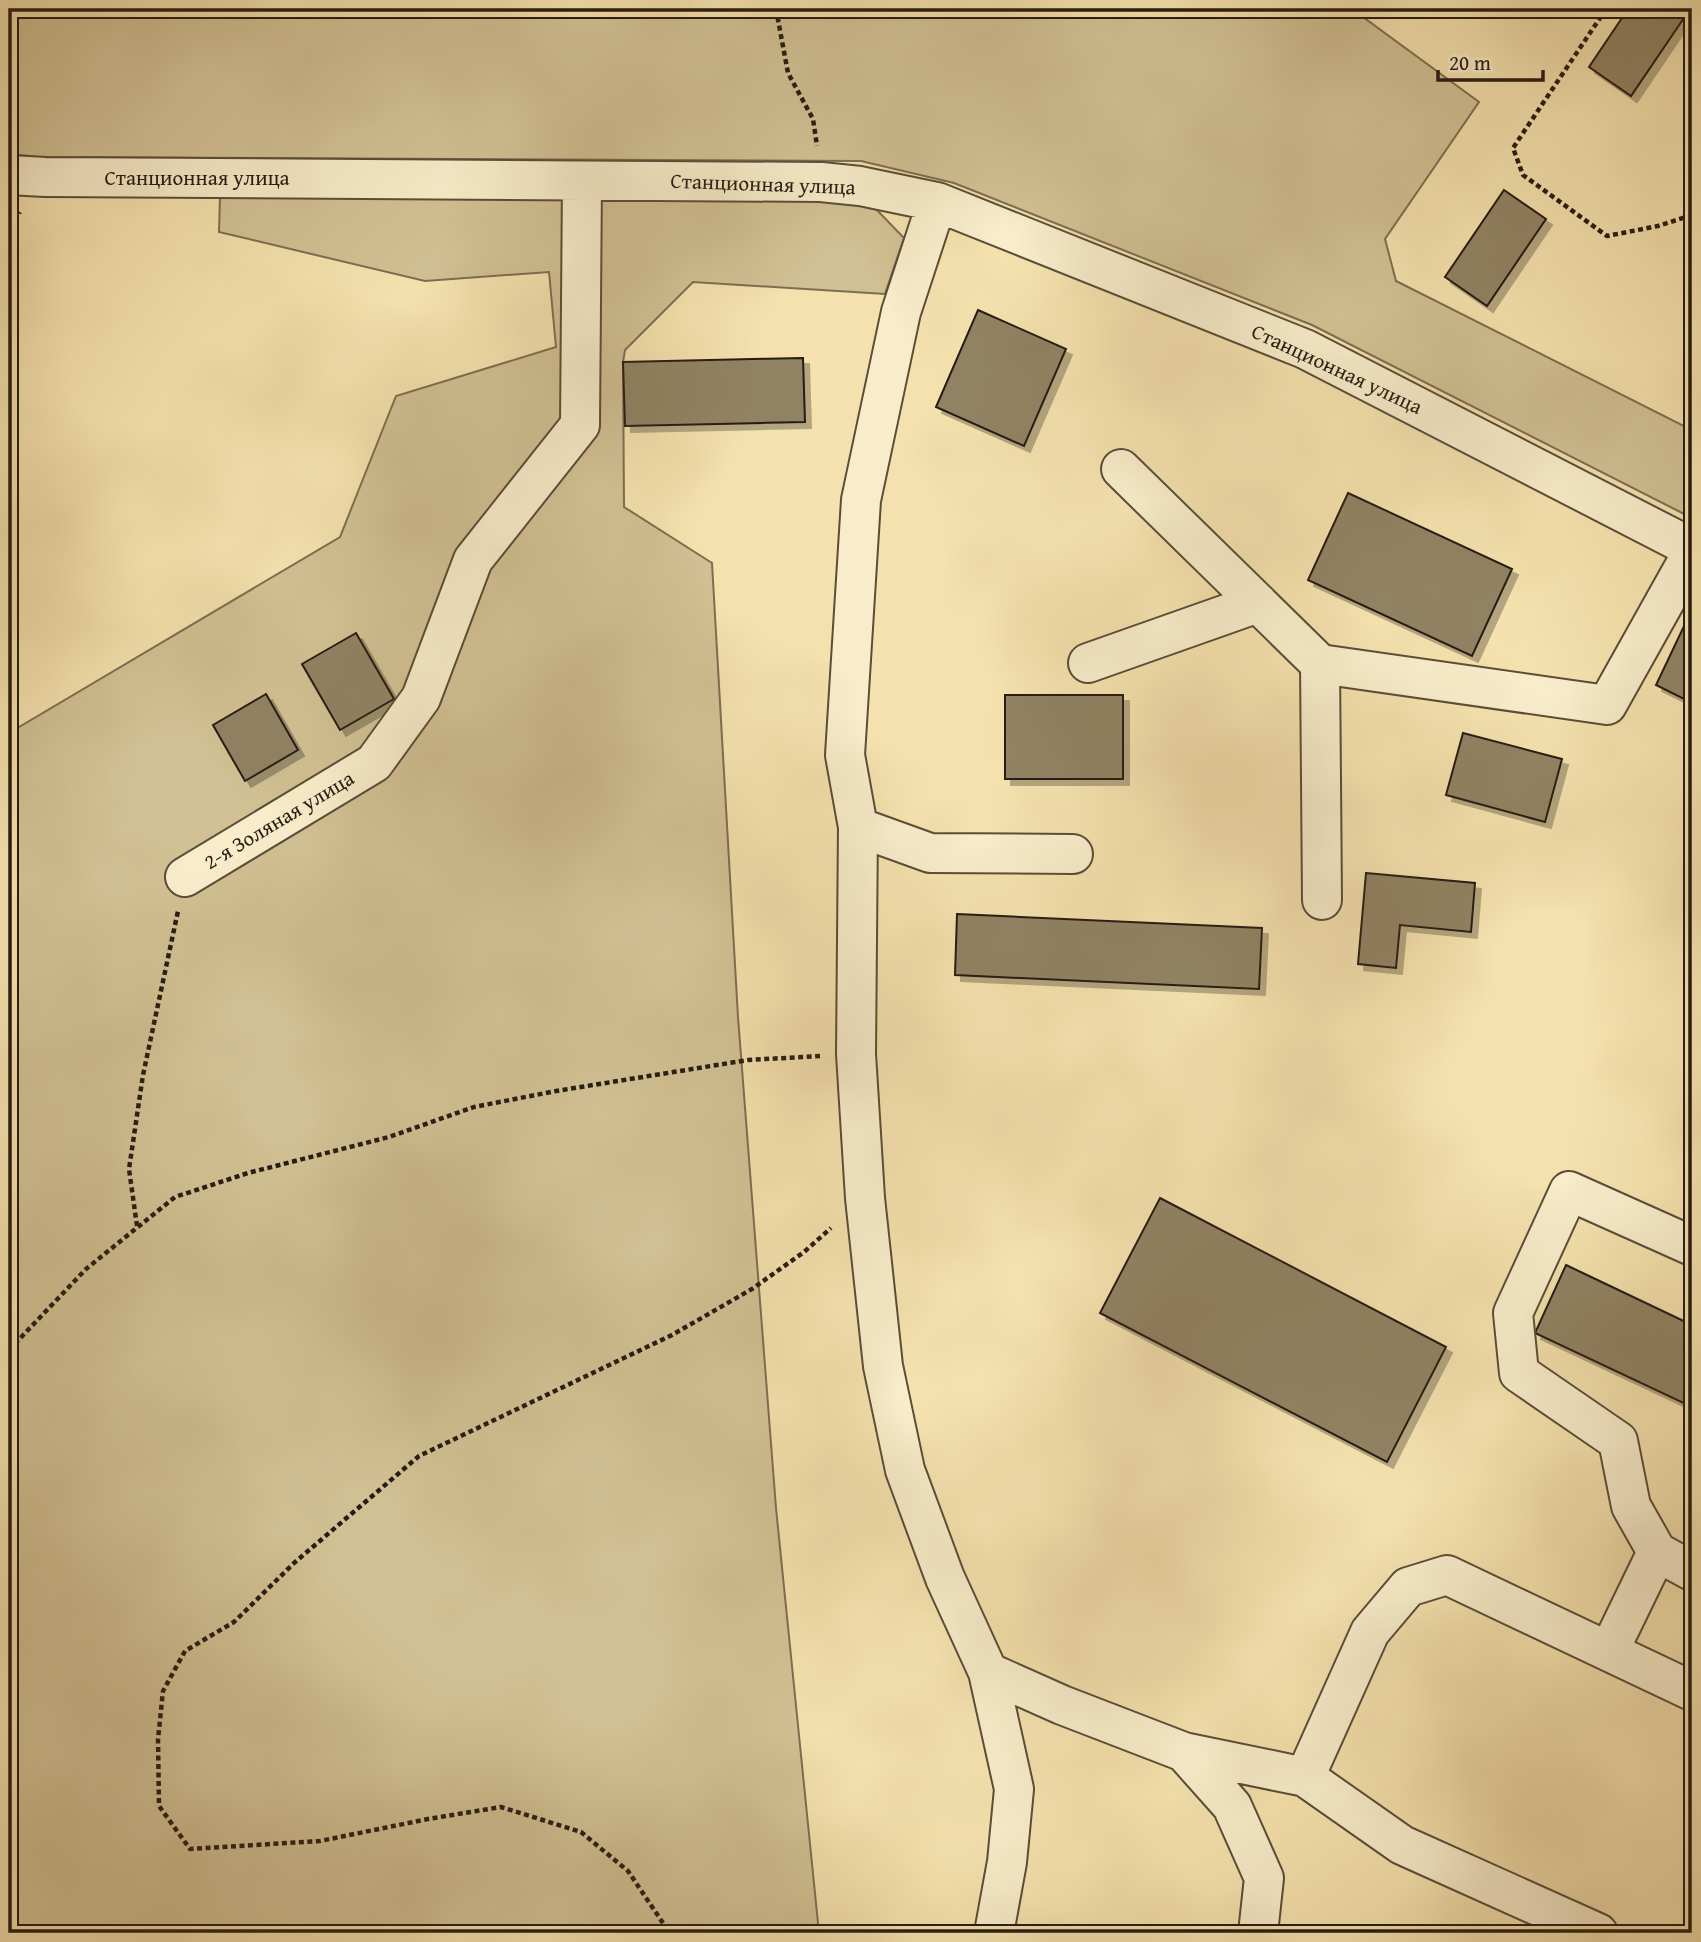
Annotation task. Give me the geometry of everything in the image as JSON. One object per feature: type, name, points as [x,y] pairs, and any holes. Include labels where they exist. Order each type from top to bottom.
[{"type":"street","name":"Станционная улица","points":[[9,175],[821,182],[860,186],[937,202],[1305,349],[1692,548]]},
{"type":"street","name":"2-я Золяная улица","points":[[185,877],[374,762],[421,698],[473,560],[580,425],[582,181]]},
{"type":"street","points":[[937,202],[901,312],[861,500],[845,755],[858,827],[856,1054],[865,1198],[883,1366],[905,1469],[946,1578],[988,1672],[1014,1789],[1007,1863],[994,1933]]},
{"type":"street","points":[[1121,469],[1320,664],[1607,705],[1692,553]]},
{"type":"street","points":[[1088,663],[1258,603]]},
{"type":"street","points":[[1320,664],[1322,900]]},
{"type":"street","points":[[858,827],[930,853],[1073,854]]},
{"type":"street","points":[[1692,1246],[1569,1191],[1513,1313],[1520,1373],[1618,1441],[1631,1506],[1657,1552],[1692,1571]]},
{"type":"street","points":[[1609,1651],[1657,1552]]},
{"type":"street","points":[[1305,1777],[1370,1632],[1408,1587],[1447,1574],[1692,1691]]},
{"type":"street","points":[[988,1672],[1062,1706],[1184,1752],[1305,1777],[1402,1845],[1598,1933]]},
{"type":"street","points":[[1184,1752],[1232,1806],[1264,1878],[1258,1933]]},
{"type":"path","points":[[776,9],[788,73],[813,119],[821,182]]},
{"type":"path","points":[[1606,9],[1513,148],[1523,175],[1607,236],[1658,226],[1692,215]]},
{"type":"path","points":[[137,1227],[129,1169],[143,1075],[185,877]]},
{"type":"path","points":[[9,1350],[86,1269],[175,1197],[247,1173],[388,1137],[474,1107],[748,1060],[856,1054]]},
{"type":"path","points":[[676,1933],[667,1929],[628,1871],[581,1832],[501,1807],[320,1841],[190,1849],[159,1806],[158,1739],[163,1691],[185,1651],[234,1622],[294,1563],[419,1456],[672,1335],[729,1302],[804,1252],[865,1198]]},
{"type":"shaded area","points":[[9,9],[1352,9],[1479,102],[1385,239],[1396,281],[1692,430],[1692,518],[1312,325],[954,183],[861,161],[40,157],[9,154]]},
{"type":"shaded area","points":[[220,196],[848,201],[873,206],[904,238],[885,294],[693,282],[625,350],[623,362],[624,507],[712,563],[738,1017],[776,1508],[819,1933],[9,1933],[9,733],[340,537],[396,396],[556,347],[549,272],[425,281],[219,232]]},
{"type":"building","points":[[1628,9],[1690,9],[1631,96],[1589,67]]},
{"type":"building","points":[[1504,190],[1546,219],[1487,306],[1445,277]]},
{"type":"building","points":[[978,310],[1066,349],[1024,446],[936,407]]},
{"type":"building","points":[[803,358],[805,422],[625,426],[623,362]]},
{"type":"building","points":[[1348,493],[1512,569],[1472,656],[1308,580]]},
{"type":"building","points":[[1684,626],[1692,630],[1692,703],[1656,685]]},
{"type":"building","points":[[356,633],[394,699],[340,730],[302,664]]},
{"type":"building","points":[[266,694],[298,750],[245,781],[213,725]]},
{"type":"building","points":[[1005,695],[1123,695],[1123,779],[1005,779]]},
{"type":"building","points":[[1463,733],[1562,759],[1545,822],[1446,795]]},
{"type":"building","points":[[1366,873],[1475,883],[1471,932],[1400,925],[1396,968],[1358,964]]},
{"type":"building","points":[[957,914],[1262,928],[1259,989],[955,975]]},
{"type":"building","points":[[1160,1198],[1446,1347],[1387,1462],[1100,1313]]},
{"type":"building","points":[[1566,1265],[1692,1325],[1692,1407],[1535,1333]]}]
